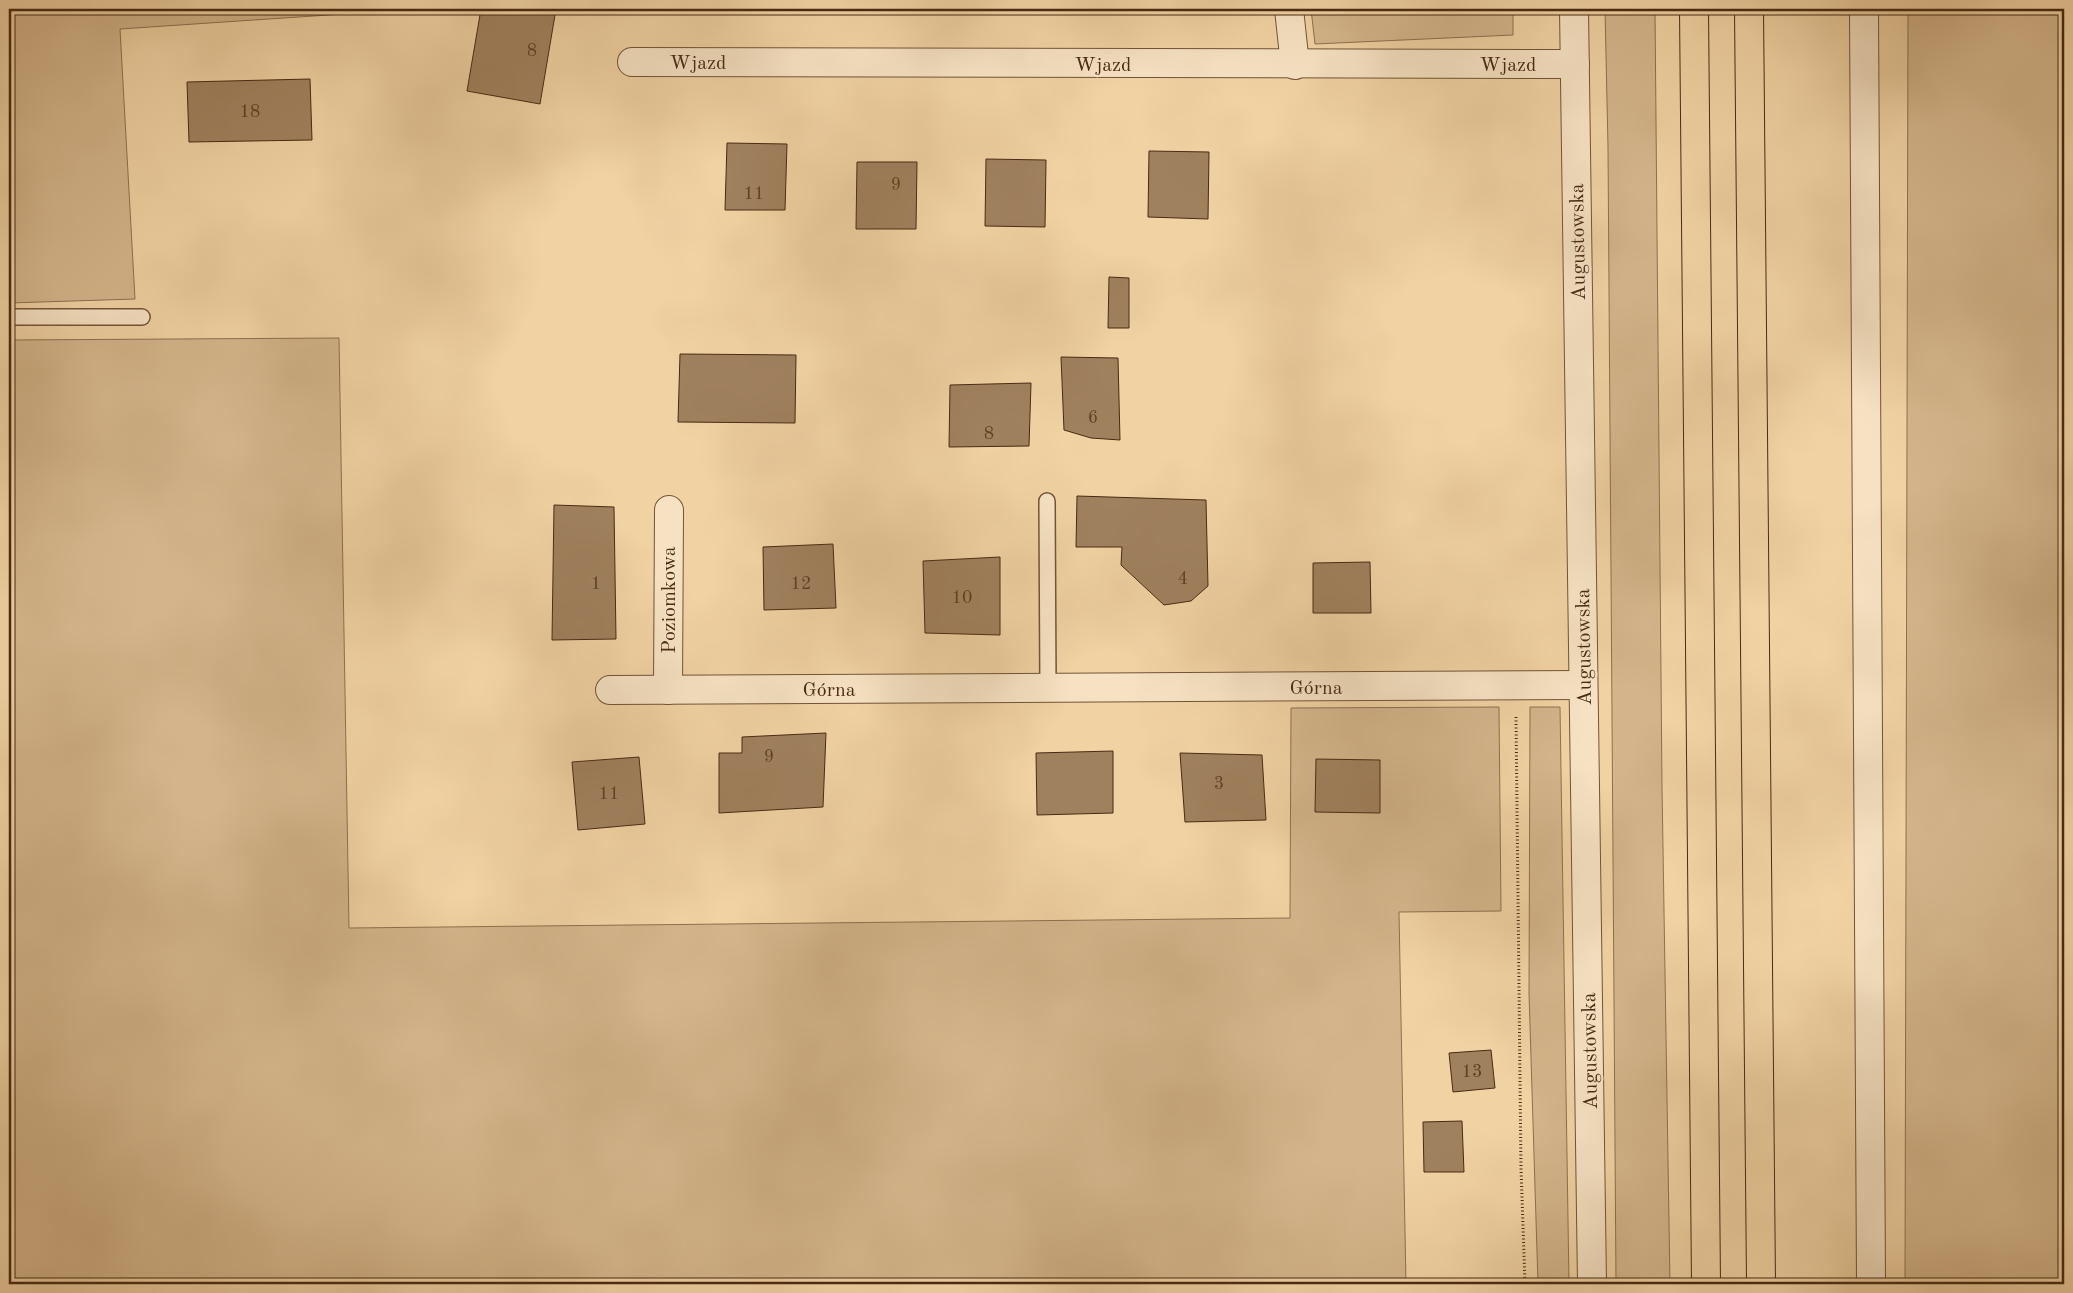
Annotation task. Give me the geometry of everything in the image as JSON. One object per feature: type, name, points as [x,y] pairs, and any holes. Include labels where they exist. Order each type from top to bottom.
[{"type":"highway","points":[[1694,9],[1706,1284]]},
{"type":"highway","points":[[1750,9],[1761,1284]]},
{"type":"street","points":[[1289,9],[1295,65]]},
{"type":"street","name":"Augustowska","points":[[1574,9],[1592,1284]]},
{"type":"street","points":[[1864,9],[1871,1284]]},
{"type":"street","name":"Wjazd","points":[[632,62],[1295,65],[1575,64]]},
{"type":"street","name":"Poziomkowa","points":[[668,510],[668,690]]},
{"type":"street","name":"Górna","points":[[610,690],[1583,685]]},
{"type":"lane","points":[[9,317],[142,317]]},
{"type":"lane","points":[[1047,501],[1048,688]]},
{"type":"path","points":[[1516,686],[1521,1168],[1525,1284]]},
{"type":"shaded area","points":[[9,9],[373,9],[373,12],[120,29],[135,299],[9,303]]},
{"type":"shaded area","points":[[1311,9],[1513,9],[1513,35],[1315,44]]},
{"type":"shaded area","points":[[1605,9],[1655,9],[1662,786],[1670,1284],[1616,1284],[1608,147]]},
{"type":"shaded area","points":[[1908,9],[2064,9],[2064,1284],[1905,1284]]},
{"type":"shaded area","points":[[339,338],[349,928],[1290,918],[1291,708],[1499,707],[1501,911],[1399,912],[1406,1284],[9,1284],[9,340]]},
{"type":"shaded area","points":[[1530,707],[1560,707],[1569,1284],[1538,1284],[1529,993]]},
{"type":"building","points":[[481,9],[556,9],[540,104],[467,91]]},
{"type":"building","points":[[310,79],[312,140],[189,142],[187,82]]},
{"type":"building","points":[[727,143],[787,144],[785,210],[725,210]]},
{"type":"building","points":[[1149,151],[1209,152],[1208,219],[1148,217]]},
{"type":"building","points":[[986,159],[1046,160],[1045,227],[985,226]]},
{"type":"building","points":[[857,162],[917,162],[916,229],[856,229]]},
{"type":"building","points":[[1109,277],[1129,278],[1129,328],[1108,328]]},
{"type":"building","points":[[680,354],[796,355],[795,423],[678,422]]},
{"type":"building","points":[[1061,357],[1118,358],[1120,440],[1091,438],[1064,430]]},
{"type":"building","points":[[1031,383],[1029,446],[949,447],[950,385]]},
{"type":"building","points":[[1077,496],[1206,500],[1208,586],[1191,601],[1164,605],[1121,565],[1122,547],[1076,547]]},
{"type":"building","points":[[554,505],[614,507],[616,639],[552,640]]},
{"type":"building","points":[[833,544],[836,608],[764,610],[763,547]]},
{"type":"building","points":[[1000,557],[1000,635],[925,633],[923,561]]},
{"type":"building","points":[[1370,562],[1371,613],[1313,613],[1313,563]]},
{"type":"building","points":[[826,733],[823,807],[719,813],[719,753],[742,753],[742,737]]},
{"type":"building","points":[[1113,751],[1113,813],[1037,815],[1036,753]]},
{"type":"building","points":[[1180,753],[1262,755],[1266,820],[1185,822]]},
{"type":"building","points":[[639,757],[645,824],[578,830],[572,762]]},
{"type":"building","points":[[1316,759],[1380,760],[1380,813],[1315,812]]},
{"type":"building","points":[[1491,1050],[1495,1088],[1453,1092],[1449,1053]]},
{"type":"building","points":[[1462,1121],[1464,1172],[1424,1172],[1423,1122]]}]
